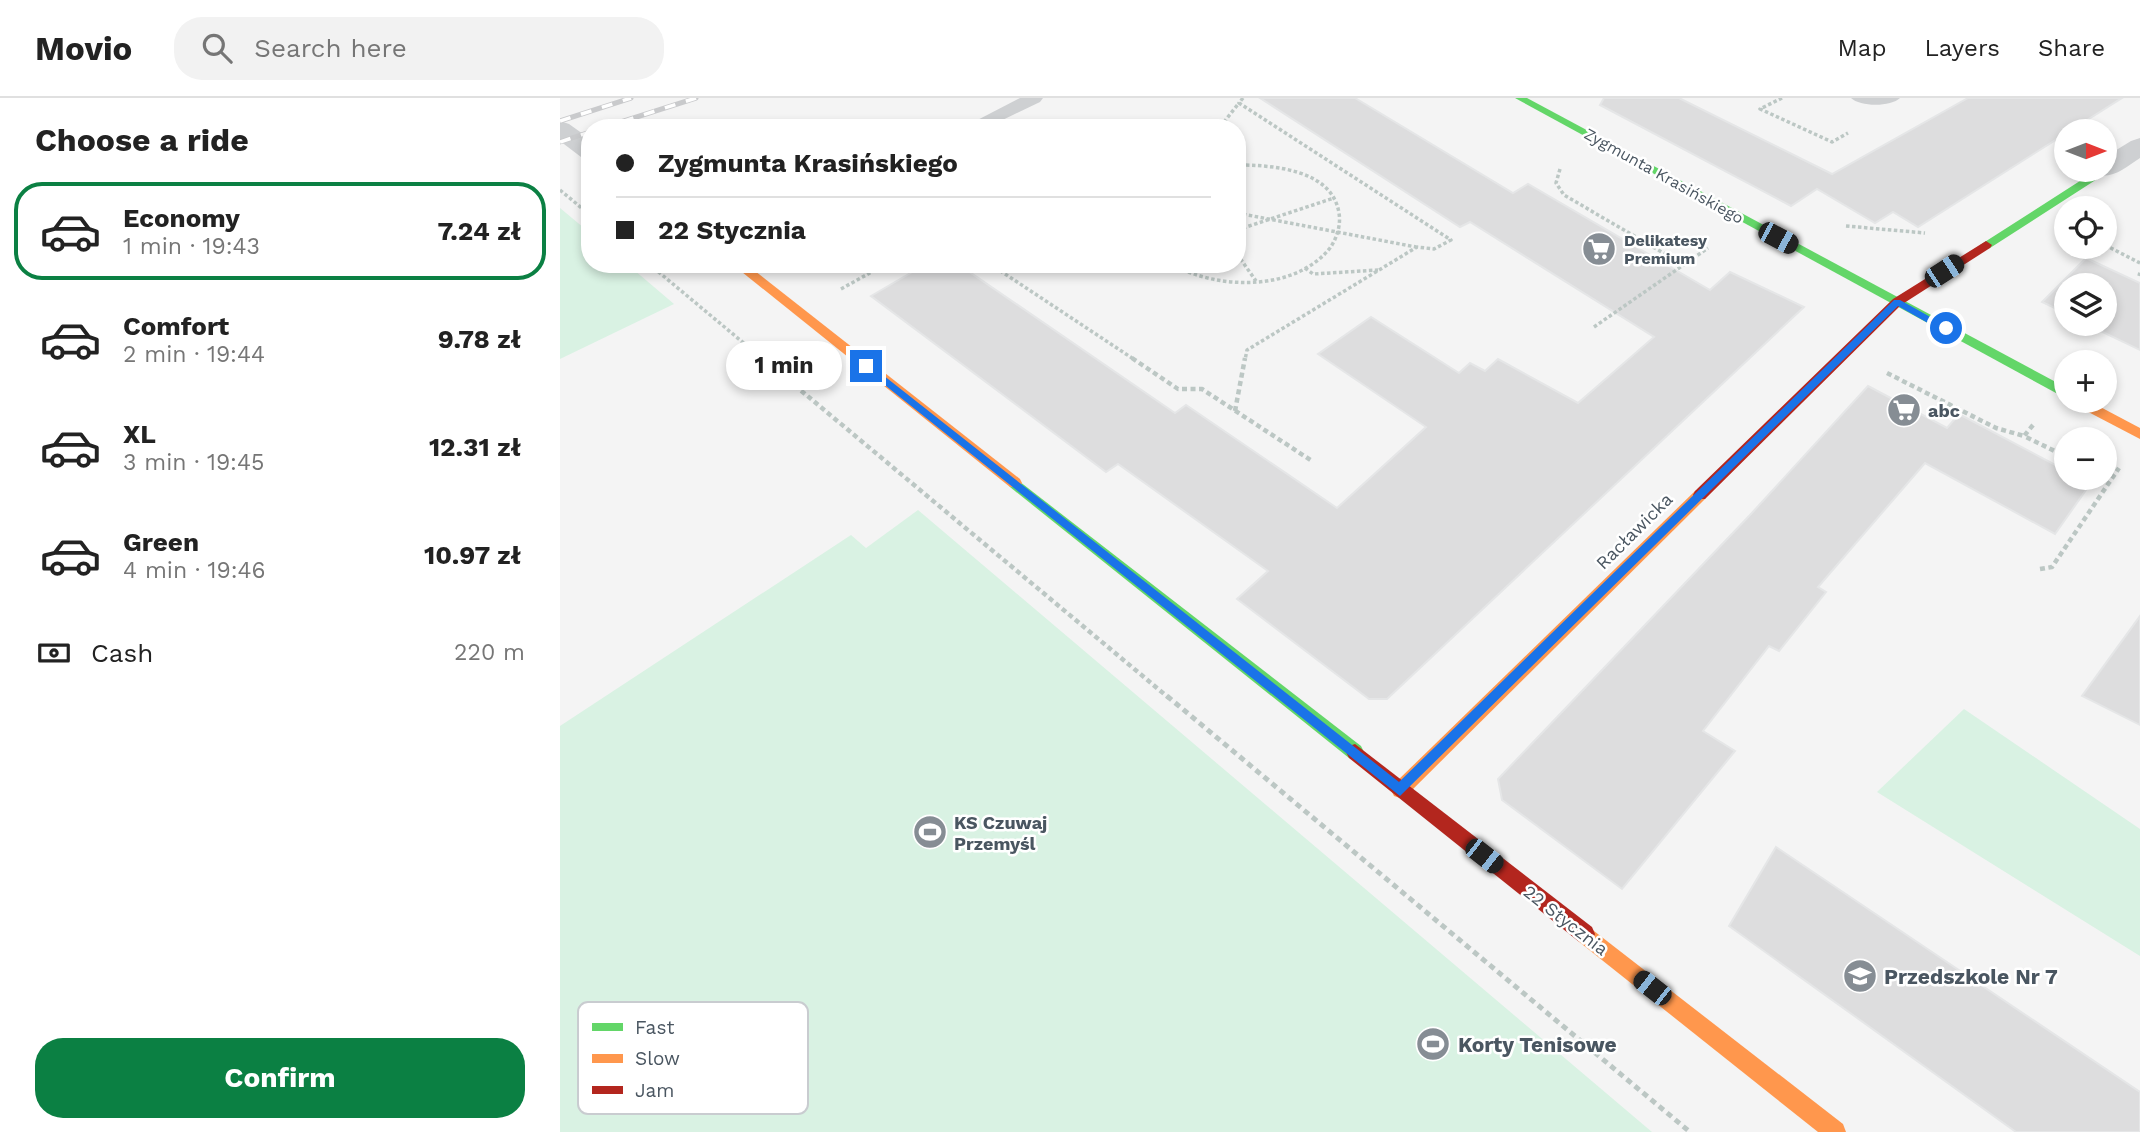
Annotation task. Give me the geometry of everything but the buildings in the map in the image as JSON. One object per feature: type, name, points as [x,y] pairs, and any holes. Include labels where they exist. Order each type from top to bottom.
[{"type":"street","name":"Zygmunta Krasińskiego","points":[[1520,98],[2054,387]]},
{"type":"street","points":[[560,128],[581,145]]},
{"type":"street","points":[[2118,160],[2140,146]]},
{"type":"street","name":"Racławicka","points":[[1400,790],[1897,302],[2084,182]]},
{"type":"street","name":"22 Stycznia","points":[[749,273],[1835,1132]]},
{"type":"street","points":[[2101,413],[2140,434]]},
{"type":"lane","points":[[990,119],[1034,98]]},
{"type":"lane","points":[[1860,98],[1891,98]]},
{"type":"path","points":[[1226,119],[1243,98]]},
{"type":"path","points":[[1239,103],[1451,240],[1434,249],[1417,247],[1246,214]]},
{"type":"path","points":[[1188,273],[1208,280],[1241,283],[1275,278],[1305,267],[1327,251],[1339,232],[1340,213],[1334,198],[1315,180],[1291,170],[1263,164],[1246,165]]},
{"type":"path","points":[[1560,170],[1556,183],[1564,195],[1684,265]]},
{"type":"path","points":[[560,190],[581,208]]},
{"type":"path","points":[[1246,227],[1334,198]]},
{"type":"path","points":[[1839,225],[1933,234]]},
{"type":"path","points":[[1594,327],[1715,243]]},
{"type":"path","points":[[1235,411],[1247,349],[1417,247]]},
{"type":"path","points":[[2117,251],[2140,263]]},
{"type":"path","points":[[1246,267],[1256,281]]},
{"type":"path","points":[[1305,267],[1313,274],[1379,270]]},
{"type":"path","points":[[660,273],[1689,1132]]},
{"type":"path","points":[[838,292],[871,273]]},
{"type":"path","points":[[1004,273],[1178,389],[1202,389],[1312,461]]},
{"type":"path","points":[[1880,369],[1996,428],[2024,436],[2054,451]]},
{"type":"path","points":[[2024,436],[2038,418]]},
{"type":"path","points":[[2117,471],[2122,464]]},
{"type":"path","points":[[2040,569],[2052,567],[2104,490]]},
{"type":"green space","points":[[560,208],[581,226],[581,273],[638,273],[674,304],[560,359]]},
{"type":"green space","name":"KS Czuwaj Przemyśl","points":[[918,510],[1652,1132],[560,1132],[560,726],[851,535],[866,548]]},
{"type":"green space","points":[[1964,709],[2140,829],[2140,956],[1877,792]]},
{"type":"railway","points":[[560,121],[631,98]]},
{"type":"railway","points":[[630,119],[696,98]]},
{"type":"railway","points":[[560,142],[581,135]]},
{"type":"traffic: fast","points":[[1520,98],[2054,387]]},
{"type":"traffic: fast","points":[[1986,245],[2085,182]]},
{"type":"traffic: fast","points":[[1015,483],[1355,752]]},
{"type":"traffic: slow","points":[[749,273],[1015,483]]},
{"type":"traffic: slow","points":[[2101,413],[2140,434]]},
{"type":"traffic: slow","points":[[1400,790],[1700,495]]},
{"type":"traffic: slow","points":[[1585,934],[1835,1132]]},
{"type":"traffic: jam","points":[[1700,495],[1897,302],[1986,245]]},
{"type":"traffic: jam","points":[[1355,752],[1585,934]]},
{"type":"place","name":"Delikatesy Premium","points":[[1599,249]]},
{"type":"place","name":"abc","points":[[1904,410]]},
{"type":"place","name":"KS Czuwaj Przemyśl","points":[[930,832]]},
{"type":"place","name":"Przedszkole Nr 7","points":[[1860,976]]},
{"type":"place","name":"Korty Tenisowe","points":[[1433,1044]]},
{"type":"route","points":[[866,366],[1400,790],[1897,302],[1946,328]]}]
